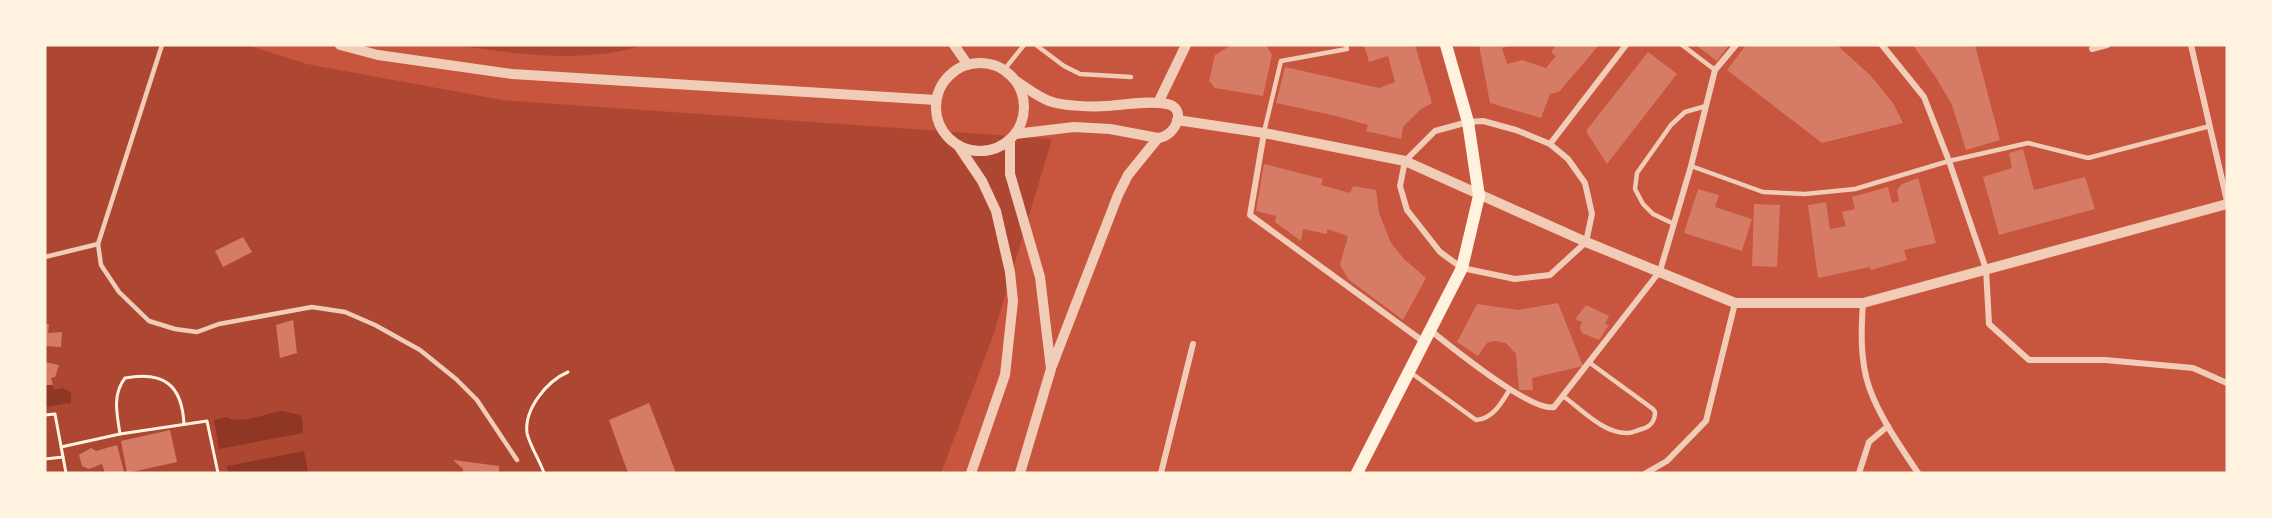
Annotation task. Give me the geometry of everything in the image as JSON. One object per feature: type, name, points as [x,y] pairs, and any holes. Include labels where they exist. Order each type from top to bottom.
[{"type":"main road","points":[[1357,473],[1462,268],[1479,196],[1468,122],[1446,45]]},
{"type":"street","points":[[340,45],[378,55],[512,74],[936,100]]},
{"type":"street","points":[[954,45],[968,64]]},
{"type":"street","points":[[1158,103],[1186,45]]},
{"type":"street","points":[[1550,144],[1626,45]]},
{"type":"street","points":[[1430,330],[1510,389],[1540,406],[1554,408],[1660,271],[1691,166],[1715,70],[1736,45]]},
{"type":"street","points":[[1882,45],[1924,97],[1949,161],[1986,269],[1989,324],[2029,360],[2105,360],[2193,368],[2227,383]]},
{"type":"street","points":[[2092,49],[2107,45]]},
{"type":"street","points":[[1177,120],[1264,133],[1405,161],[1479,196],[1735,303],[1863,303],[2227,202],[2191,45]]},
{"type":"street","points":[[1013,137],[1074,127],[1110,129],[1158,138],[1166,137],[1171,133],[1177,120],[1177,109],[1173,105],[1135,103],[1106,106],[1053,102],[1016,81],[1004,70],[989,64],[968,64],[949,75],[942,84],[936,100],[939,125],[951,142],[959,147],[981,152],[1002,146],[1013,137],[1022,122],[1024,111],[1024,100],[1016,81]]},
{"type":"street","points":[[1483,121],[1516,130],[1550,144],[1568,159],[1585,183],[1593,214],[1586,242],[1550,274],[1515,279],[1462,268],[1440,252],[1407,210],[1400,186],[1405,161],[1435,131],[1468,122],[1483,121]]},
{"type":"street","points":[[1264,133],[1250,215],[1424,342]]},
{"type":"street","points":[[1013,137],[1010,174],[1040,277],[1051,369]]},
{"type":"street","points":[[1020,473],[1051,369],[1118,195],[1128,175],[1158,138]]},
{"type":"street","points":[[959,147],[982,181],[996,211],[1010,272],[1012,301],[1005,375],[971,473]]},
{"type":"street","points":[[1646,473],[1667,461],[1706,421],[1735,303]]},
{"type":"street","points":[[1863,303],[1860,336],[1869,386],[1888,426],[1918,473]]},
{"type":"street","points":[[1161,473],[1193,344]]},
{"type":"street","points":[[1859,473],[1869,442],[1888,426]]},
{"type":"lane","points":[[162,45],[98,244],[101,265],[119,292],[149,321],[175,329],[197,332],[219,324],[312,307],[345,312],[375,325],[420,350],[456,379],[477,400],[517,460]]},
{"type":"lane","points":[[1004,70],[1024,45]]},
{"type":"lane","points":[[1036,45],[1064,66],[1080,74],[1131,77]]},
{"type":"lane","points":[[1264,133],[1281,61],[1347,49],[1346,45]]},
{"type":"lane","points":[[1682,45],[1715,70]]},
{"type":"lane","points":[[1674,224],[1653,214],[1643,204],[1635,189],[1637,173],[1671,125],[1685,112],[1706,106]]},
{"type":"lane","points":[[1691,166],[1763,192],[1805,195],[1855,189],[1949,161],[2028,143],[2088,158],[2210,126]]},
{"type":"lane","points":[[45,257],[98,244]]},
{"type":"lane","points":[[1563,396],[1605,427],[1628,433],[1648,427],[1655,412],[1653,409],[1590,363]]},
{"type":"lane","points":[[1408,371],[1476,420],[1481,420],[1498,408],[1510,389]]},
{"type":"path","points":[[544,473],[527,435],[527,419],[543,391],[556,377],[568,372]]},
{"type":"path","points":[[120,434],[115,402],[119,386],[125,378],[139,375],[165,381],[176,389],[183,408],[184,424]]},
{"type":"path","points":[[45,415],[55,414],[66,473]]},
{"type":"path","points":[[61,447],[120,434],[207,421],[218,473]]},
{"type":"path","points":[[45,459],[63,456]]},
{"type":"shaded area","points":[[45,45],[247,45],[307,64],[502,100],[1052,139],[993,336],[941,473],[45,473]]},
{"type":"shaded area","points":[[452,45],[644,45],[597,55],[548,56]]},
{"type":"shaded area","points":[[45,385],[53,385],[54,390],[62,388],[71,392],[71,403],[45,407]]},
{"type":"shaded area","points":[[283,411],[300,415],[303,433],[219,449],[214,420],[227,417],[239,420]]},
{"type":"shaded area","points":[[304,451],[308,473],[228,473],[227,466]]},
{"type":"building","points":[[1231,45],[1266,45],[1272,55],[1263,96],[1215,88],[1209,81],[1215,55]]},
{"type":"building","points":[[1364,45],[1415,45],[1432,103],[1421,109],[1403,127],[1401,139],[1366,131],[1368,125],[1276,103],[1285,67],[1379,88],[1395,82],[1388,56],[1369,62]]},
{"type":"building","points":[[1479,45],[1512,45],[1502,48],[1507,64],[1522,60],[1546,68],[1556,56],[1551,52],[1556,45],[1599,45],[1559,92],[1550,94],[1541,118],[1490,103]]},
{"type":"building","points":[[1696,45],[1729,45],[1717,61]]},
{"type":"building","points":[[1746,45],[1837,45],[1870,75],[1893,103],[1903,123],[1822,143],[1727,70]]},
{"type":"building","points":[[1913,45],[1975,45],[2000,140],[1966,150],[1952,105]]},
{"type":"building","points":[[1648,52],[1677,74],[1607,164],[1586,131]]},
{"type":"building","points":[[2023,149],[2034,190],[2085,177],[2095,209],[1999,235],[1983,177],[2012,168],[2009,153]]},
{"type":"building","points":[[1264,164],[1323,179],[1321,185],[1350,193],[1353,186],[1376,190],[1379,213],[1391,243],[1404,259],[1426,278],[1403,320],[1348,279],[1340,265],[1348,236],[1327,229],[1327,234],[1303,229],[1301,241],[1275,222],[1276,216],[1256,211]]},
{"type":"building","points":[[1918,178],[1936,243],[1904,250],[1907,260],[1871,270],[1870,267],[1818,278],[1808,205],[1826,202],[1830,229],[1846,226],[1842,212],[1855,209],[1852,197],[1888,187],[1892,203],[1899,201],[1897,190],[1902,184]]},
{"type":"building","points":[[1698,189],[1719,195],[1715,207],[1752,219],[1742,251],[1684,233]]},
{"type":"building","points":[[1754,204],[1780,205],[1777,267],[1752,266]]},
{"type":"building","points":[[243,237],[252,252],[223,267],[215,251]]},
{"type":"building","points":[[1558,303],[1583,366],[1532,378],[1533,390],[1519,390],[1516,354],[1506,343],[1494,341],[1487,343],[1478,356],[1457,342],[1477,304],[1518,310]]},
{"type":"building","points":[[1586,305],[1609,316],[1605,324],[1609,325],[1599,340],[1582,333],[1580,328],[1582,322],[1575,319]]},
{"type":"building","points":[[293,320],[297,353],[280,358],[276,325]]},
{"type":"building","points":[[45,324],[49,324],[48,333],[62,332],[61,347],[45,346]]},
{"type":"building","points":[[45,362],[59,365],[55,377],[51,378],[53,385],[45,385]]},
{"type":"building","points":[[649,403],[676,473],[628,473],[609,420]]},
{"type":"building","points":[[170,430],[177,462],[127,473],[121,441]]},
{"type":"building","points":[[117,445],[124,472],[105,473],[102,464],[89,469],[82,466],[79,455],[91,448],[96,451]]},
{"type":"building","points":[[453,460],[499,466],[499,473],[463,473],[463,469]]}]
